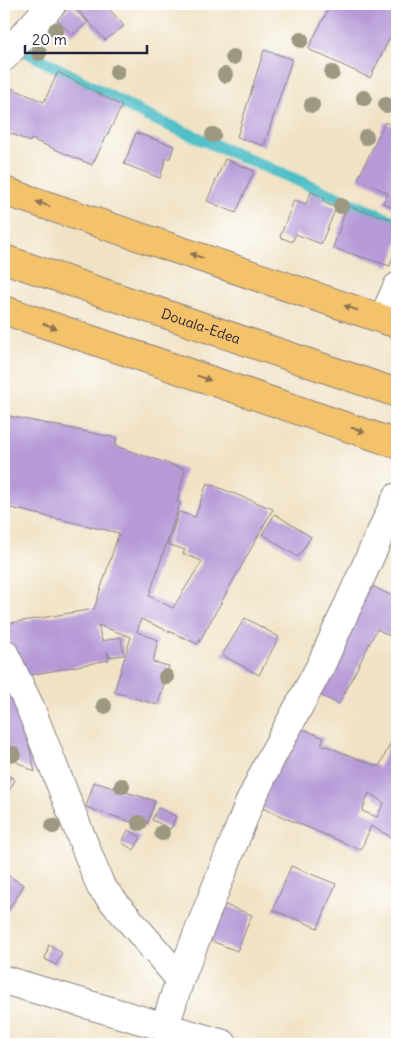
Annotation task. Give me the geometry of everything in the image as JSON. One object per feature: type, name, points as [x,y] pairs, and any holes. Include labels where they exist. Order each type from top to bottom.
[{"type":"main road","points":[[4,191],[390,321]]},
{"type":"main road","name":"Douala-Edea","points":[[4,259],[397,393]]},
{"type":"main road","points":[[5,317],[397,444]]},
{"type":"street","points":[[4,57],[52,4]]},
{"type":"street","points":[[390,321],[397,287]]},
{"type":"street","points":[[165,1026],[180,979],[254,795],[321,664],[397,497]]},
{"type":"street","points":[[4,653],[30,707],[101,888],[180,979]]},
{"type":"street","points":[[4,980],[223,1044]]},
{"type":"building","points":[[78,4],[105,4],[124,26],[105,40],[75,6]]},
{"type":"building","points":[[331,4],[388,4],[397,8],[397,23],[370,78],[308,49]]},
{"type":"building","points":[[71,6],[88,22],[72,35],[57,19]]},
{"type":"building","points":[[264,50],[292,59],[264,146],[237,137]]},
{"type":"building","points":[[58,72],[122,106],[92,165],[31,139],[30,142],[4,130],[4,85],[44,102]]},
{"type":"building","points":[[385,122],[397,128],[397,210],[383,203],[388,193],[358,179]]},
{"type":"building","points":[[136,133],[174,146],[170,158],[166,158],[160,178],[124,164]]},
{"type":"building","points":[[225,159],[254,171],[236,213],[207,201]]},
{"type":"building","points":[[311,192],[325,198],[323,202],[336,208],[321,244],[296,234],[292,242],[280,237],[294,200],[306,204]]},
{"type":"building","points":[[347,206],[397,221],[397,243],[390,266],[333,248]]},
{"type":"building","points":[[4,415],[117,438],[115,446],[185,469],[177,502],[180,503],[149,596],[173,608],[202,561],[183,554],[185,550],[168,544],[179,512],[195,517],[207,483],[273,509],[198,644],[141,619],[137,632],[158,640],[153,662],[169,666],[158,705],[114,692],[131,637],[98,625],[102,641],[121,637],[124,655],[109,657],[107,651],[109,660],[20,677],[5,624],[94,609],[119,533],[7,507],[4,528]]},
{"type":"building","points":[[275,514],[311,537],[298,557],[262,534]]},
{"type":"building","points":[[367,583],[397,599],[397,640],[377,629],[339,704],[311,691]]},
{"type":"building","points":[[245,618],[279,637],[259,675],[222,655]]},
{"type":"building","points":[[4,669],[13,674],[35,772],[4,755]]},
{"type":"building","points":[[291,724],[324,738],[321,744],[379,767],[391,742],[397,746],[397,840],[371,826],[361,850],[250,803]],"holes":[[[369,793],[384,803],[377,817],[362,811]]]},
{"type":"building","points":[[4,773],[15,780],[4,800]]},
{"type":"building","points":[[94,782],[155,801],[146,827],[86,807]]},
{"type":"building","points":[[158,808],[176,816],[171,829],[152,820]]},
{"type":"building","points":[[128,830],[141,837],[134,850],[122,843]]},
{"type":"building","points":[[291,866],[336,884],[318,928],[273,910]]},
{"type":"building","points":[[4,873],[24,885],[4,917]]},
{"type":"building","points":[[217,902],[252,915],[237,951],[204,938]]},
{"type":"building","points":[[49,944],[62,953],[56,965],[45,959]]},
{"type":"waterway","points":[[4,35],[29,53],[147,116],[397,223]]}]
